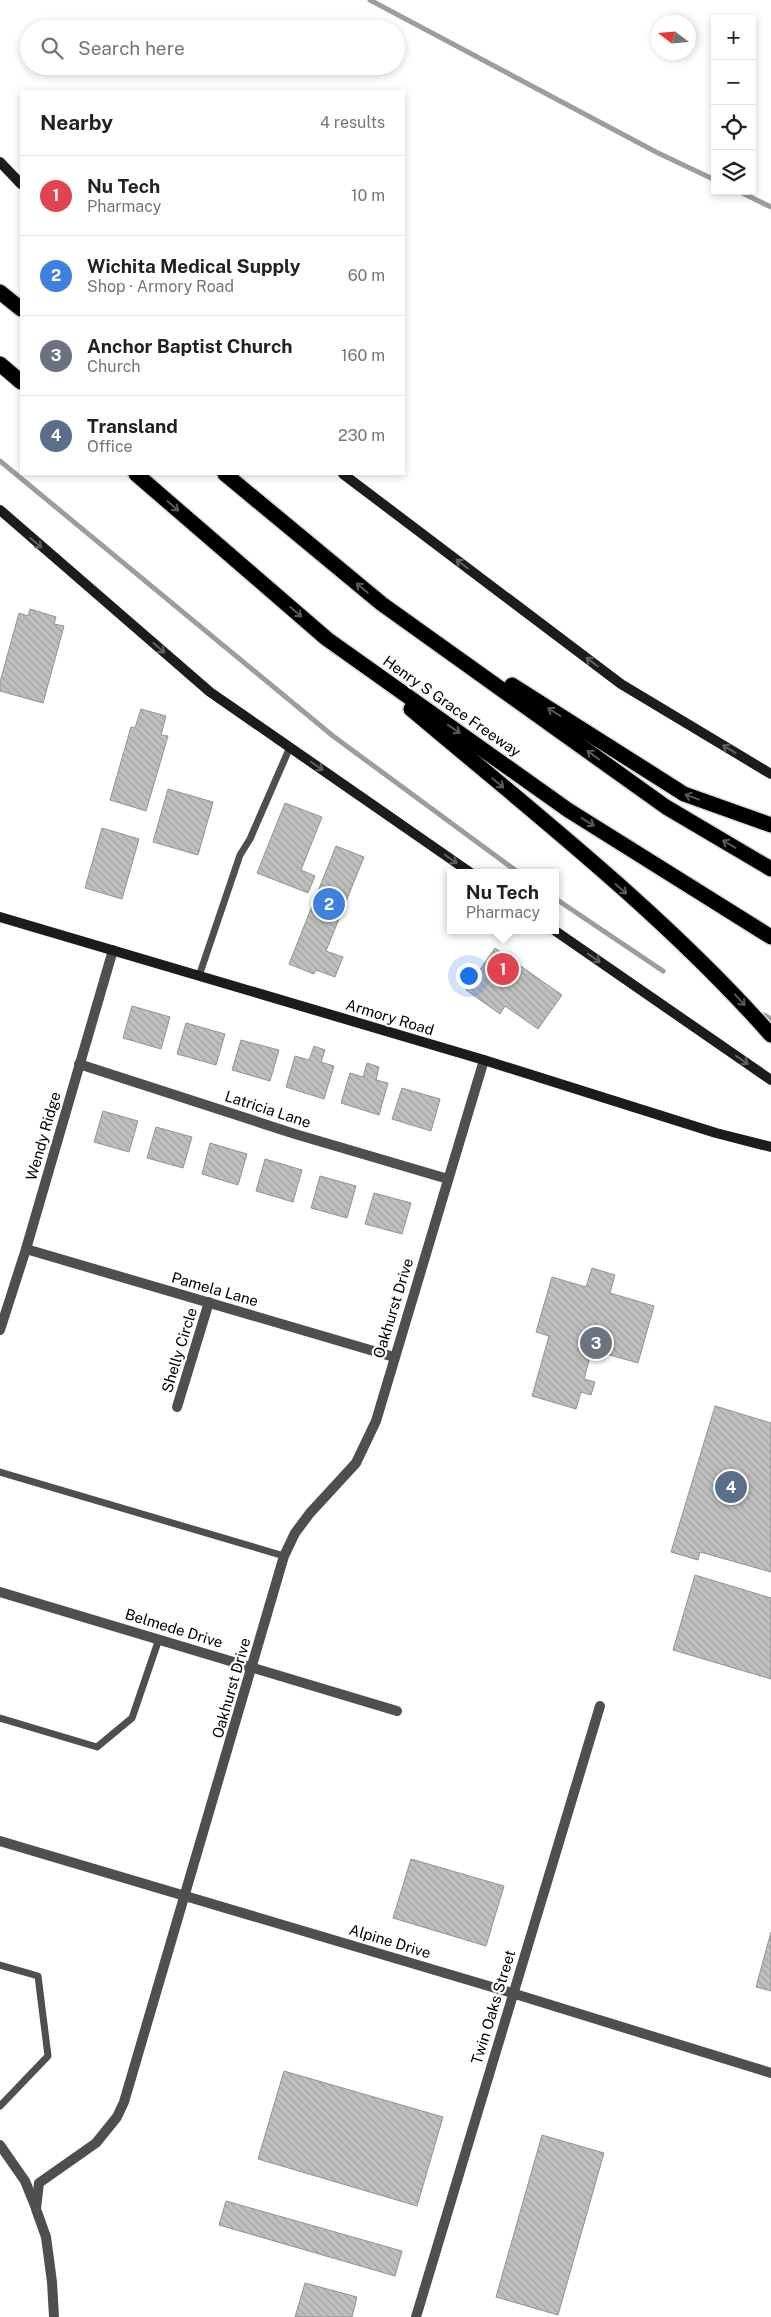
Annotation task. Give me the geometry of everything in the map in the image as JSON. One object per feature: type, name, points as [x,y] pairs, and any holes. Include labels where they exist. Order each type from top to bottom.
[{"type":"highway","points":[[0,292],[20,308]]},
{"type":"highway","points":[[1,366],[20,381]]},
{"type":"highway","name":"Henry S Grace Freeway","points":[[137,475],[327,639],[568,810],[771,937]]},
{"type":"highway","points":[[226,475],[382,604],[666,807],[771,869]]},
{"type":"highway","points":[[382,604],[684,794],[771,825]]},
{"type":"highway","points":[[327,639],[642,907],[729,988],[771,1035]]},
{"type":"street","points":[[0,162],[20,183]]},
{"type":"street","points":[[344,475],[621,684],[771,774]]},
{"type":"street","points":[[0,510],[210,692],[465,869]]},
{"type":"street","name":"Armory Road","points":[[0,917],[484,1060],[716,1133],[771,1146]]},
{"type":"street","points":[[559,933],[771,1080]]},
{"type":"street","name":"Wendy Ridge","points":[[0,1330],[26,1248],[113,950]]},
{"type":"street","name":"Oakhurst Drive","points":[[54,2317],[46,2237],[36,2209],[39,2183],[96,2143],[120,2109],[136,2065],[284,1556],[295,1533],[310,1513],[346,1476],[361,1455],[376,1421],[484,1060]]},
{"type":"street","name":"Latricia Lane","points":[[79,1064],[295,1134],[448,1179]]},
{"type":"street","name":"Pamela Lane","points":[[26,1248],[394,1357]]},
{"type":"street","name":"Shelly Circle","points":[[177,1407],[209,1302]]},
{"type":"street","name":"Belmede Drive","points":[[0,1592],[397,1711]]},
{"type":"street","name":"Twin Oaks Street","points":[[416,2317],[512,1993],[551,1871],[600,1706]]},
{"type":"street","name":"Alpine Drive","points":[[0,1842],[512,1993],[771,2073]]},
{"type":"street","points":[[0,2145],[25,2181],[36,2209]]},
{"type":"lane","points":[[199,976],[240,855],[250,839],[290,747]]},
{"type":"lane","points":[[0,1472],[284,1556]]},
{"type":"lane","points":[[0,1718],[97,1747],[132,1718],[159,1640]]},
{"type":"lane","points":[[0,1965],[38,1976],[48,2056],[0,2106]]},
{"type":"building","points":[[30,609],[56,617],[54,624],[64,626],[43,703],[0,691],[0,682],[19,613],[28,616]]},
{"type":"building","points":[[141,709],[166,716],[161,735],[168,736],[146,811],[110,800],[131,727],[135,728]]},
{"type":"building","points":[[168,789],[213,802],[198,855],[153,842]]},
{"type":"building","points":[[285,803],[322,817],[301,870],[315,876],[308,893],[257,873]]},
{"type":"building","points":[[102,828],[139,839],[122,899],[85,888]]},
{"type":"building","points":[[336,846],[364,857],[326,951],[343,957],[335,977],[316,970],[314,974],[289,964]]},
{"type":"building","points":[[495,948],[562,995],[538,1029],[505,1006],[500,1014],[466,990]]},
{"type":"building","points":[[132,1006],[170,1017],[161,1049],[123,1038]]},
{"type":"building","points":[[186,1023],[225,1034],[216,1065],[177,1054]]},
{"type":"building","points":[[241,1040],[279,1050],[270,1081],[232,1070]]},
{"type":"building","points":[[314,1046],[325,1050],[321,1062],[334,1066],[324,1099],[286,1087],[295,1056],[309,1060]]},
{"type":"building","points":[[367,1063],[379,1067],[376,1080],[388,1083],[379,1115],[341,1103],[350,1073],[363,1077]]},
{"type":"building","points":[[402,1088],[440,1099],[431,1131],[392,1119]]},
{"type":"building","points":[[103,1111],[138,1121],[129,1152],[94,1142]]},
{"type":"building","points":[[156,1127],[192,1137],[183,1168],[147,1158]]},
{"type":"building","points":[[210,1143],[247,1154],[238,1185],[202,1174]]},
{"type":"building","points":[[265,1159],[302,1170],[293,1202],[256,1191]]},
{"type":"building","points":[[320,1176],[356,1186],[347,1218],[311,1208]]},
{"type":"building","points":[[374,1193],[411,1203],[402,1234],[365,1224]]},
{"type":"building","points":[[592,1268],[615,1275],[610,1293],[654,1306],[638,1363],[592,1350],[584,1379],[595,1382],[591,1395],[581,1392],[576,1409],[532,1396],[549,1336],[536,1332],[552,1277],[586,1287]]},
{"type":"building","points":[[715,1406],[771,1423],[771,1572],[700,1552],[698,1560],[671,1552]]},
{"type":"building","points":[[695,1575],[771,1598],[771,1679],[673,1650]]},
{"type":"building","points":[[411,1859],[504,1886],[486,1946],[393,1918]]},
{"type":"building","points":[[771,1932],[771,1991],[756,1987]]},
{"type":"building","points":[[284,2071],[443,2117],[417,2206],[258,2159]]},
{"type":"building","points":[[542,2135],[604,2153],[558,2315],[496,2297]]},
{"type":"building","points":[[226,2201],[402,2251],[395,2276],[219,2225]]},
{"type":"building","points":[[305,2283],[357,2297],[352,2317],[295,2317]]},
{"type":"waterway","points":[[370,0],[656,152],[711,178]]},
{"type":"waterway","points":[[746,195],[771,207]]},
{"type":"waterway","points":[[0,461],[333,736],[514,869]]},
{"type":"waterway","points":[[559,901],[663,971]]},
{"type":"waterway","points":[[764,1015],[771,1019]]},
{"type":"place","name":"Wichita Medical Supply","points":[[329,904]]},
{"type":"place","name":"Nu Tech","points":[[503,969]]},
{"type":"place","name":"Anchor Baptist Church","points":[[596,1343]]},
{"type":"place","name":"Transland","points":[[731,1487]]}]
